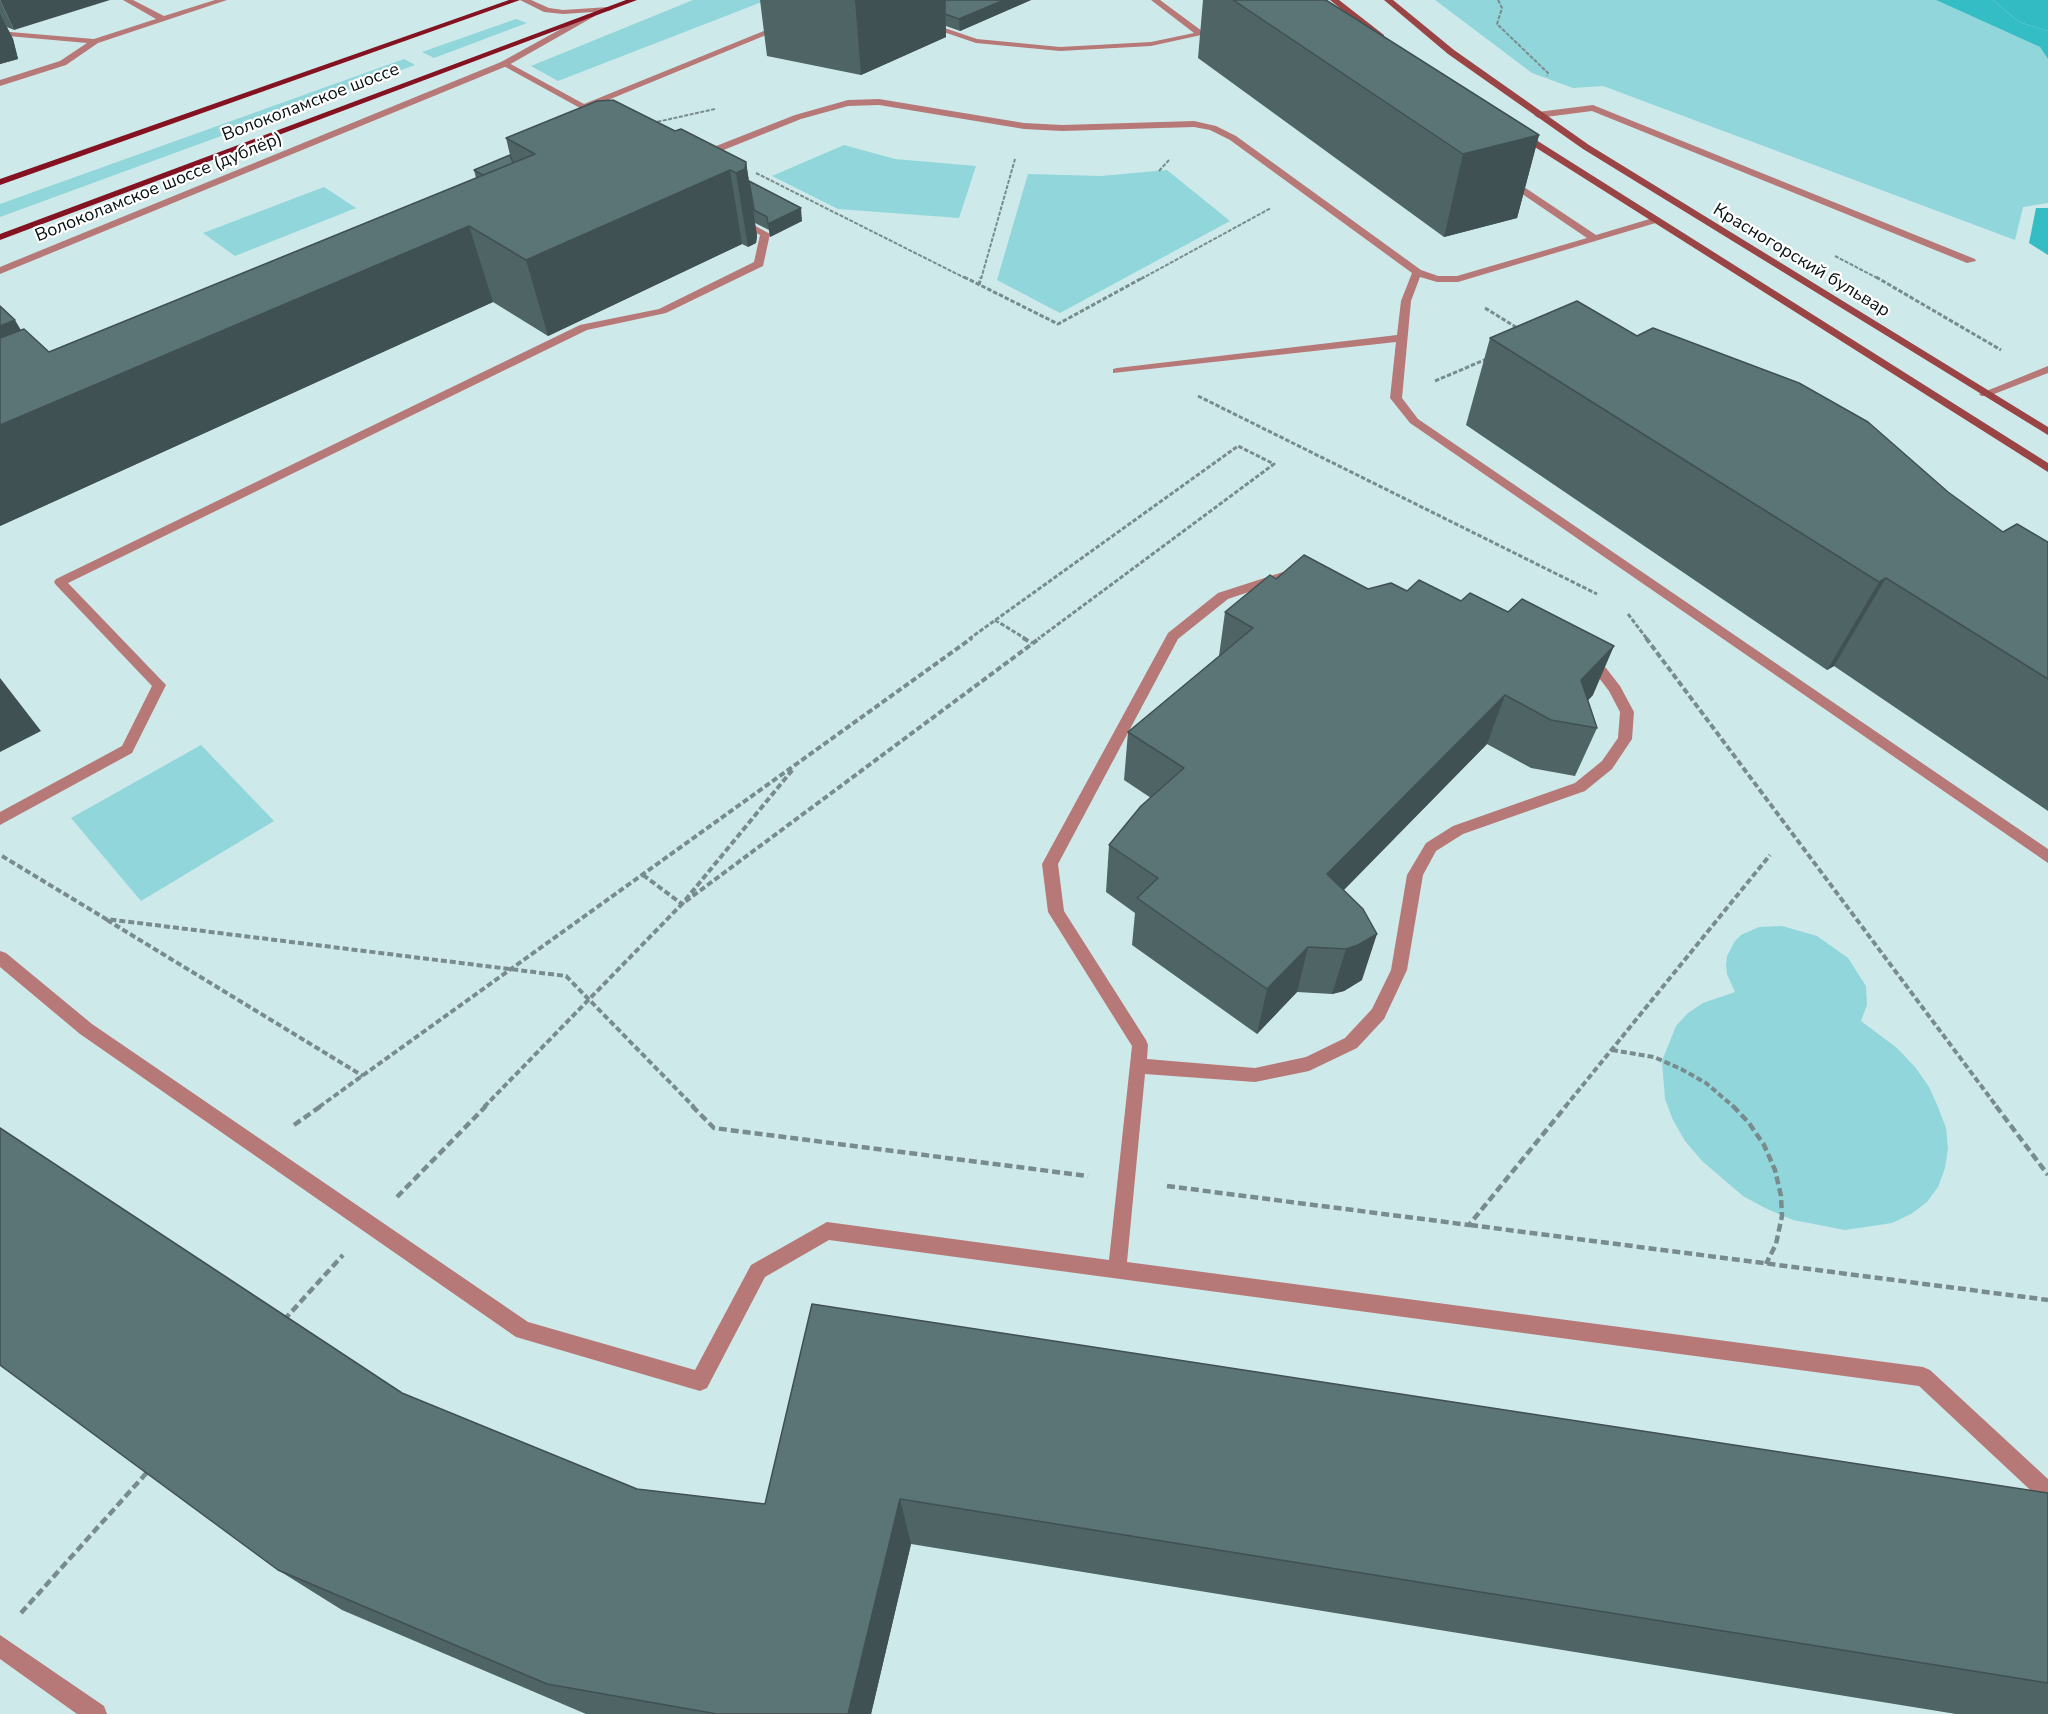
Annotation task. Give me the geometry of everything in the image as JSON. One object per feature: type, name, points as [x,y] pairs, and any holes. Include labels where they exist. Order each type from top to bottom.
[{"type":"main road","name":"Волоколамское шоссе","points":[[0,182],[516,0]]},
{"type":"main road","name":"Волоколамское шоссе","points":[[0,237],[633,0]]},
{"type":"main road","points":[[1334,0],[1390,44]]},
{"type":"main road","name":"Красногорский бульвар","points":[[1388,0],[1451,52],[1538,115],[1684,209],[2048,432]]},
{"type":"main road","name":"Красногорский бульвар","points":[[1518,133],[2048,468]]},
{"type":"street","points":[[128,0],[163,19]]},
{"type":"street","points":[[0,83],[63,63],[95,41],[223,0]]},
{"type":"street","points":[[524,0],[547,10],[563,12],[609,9]]},
{"type":"street","points":[[1155,0],[1201,34]]},
{"type":"street","name":"Волоколамское шоссе (дублёр)","points":[[0,272],[504,64],[591,16]]},
{"type":"street","points":[[916,21],[976,41],[1014,46],[1104,48],[1151,44],[1234,27]]},
{"type":"street","points":[[584,107],[793,22]]},
{"type":"street","points":[[0,29],[8,34],[95,41]]},
{"type":"street","points":[[504,64],[615,124]]},
{"type":"street","points":[[690,153],[713,151],[798,117],[848,103],[879,102],[1024,126],[1062,128],[1202,125],[1233,138],[1417,272],[1437,279],[1458,279],[1656,220]]},
{"type":"street","points":[[1538,115],[1593,108],[1971,261]]},
{"type":"street","points":[[1501,176],[1595,238]]},
{"type":"street","points":[[0,819],[127,749],[159,685],[60,582],[584,327],[662,311],[759,264],[765,234],[726,213]]},
{"type":"street","points":[[1417,272],[1406,301],[1396,398],[1414,421],[2048,857]]},
{"type":"street","points":[[1117,371],[1402,338]]},
{"type":"street","points":[[1985,394],[2048,369]]},
{"type":"street","points":[[1117,1269],[1140,1046],[1056,912],[1050,864],[1173,636],[1223,596],[1283,576],[1306,580]]},
{"type":"street","points":[[1138,1066],[1256,1075],[1309,1064],[1351,1043],[1378,1014],[1399,970],[1415,875],[1431,847],[1458,830],[1580,787],[1607,765],[1625,739],[1627,712],[1615,689],[1601,671],[1579,651]]},
{"type":"street","points":[[0,958],[86,1029],[523,1330],[700,1381],[758,1271],[827,1231],[1923,1377],[2048,1493]]},
{"type":"street","points":[[0,1647],[96,1714]]},
{"type":"path","points":[[1498,0],[1502,8],[1497,24],[1548,73],[1546,80]]},
{"type":"path","points":[[979,285],[1024,126]]},
{"type":"path","points":[[713,151],[1058,324],[1305,190]]},
{"type":"path","points":[[1458,279],[1470,299],[1524,333]]},
{"type":"path","points":[[1396,398],[1491,357]]},
{"type":"path","points":[[261,1149],[1238,446],[1274,464],[682,904]]},
{"type":"path","points":[[995,620],[1032,643]]},
{"type":"path","points":[[277,1328],[370,1225],[682,904],[797,764]]},
{"type":"path","points":[[0,855],[363,1076]]},
{"type":"path","points":[[1469,1225],[1770,855]]},
{"type":"path","points":[[643,875],[682,904]]},
{"type":"path","points":[[106,919],[566,976],[714,1128],[2048,1300]]},
{"type":"path","points":[[1612,1050],[1654,1057],[1681,1069],[1706,1083],[1749,1123],[1764,1145],[1775,1170],[1781,1196],[1782,1216],[1776,1244],[1766,1264]]},
{"type":"path","points":[[16,1619],[151,1469]]},
{"type":"shaded area","points":[[693,0],[767,0],[558,81],[531,66]]},
{"type":"shaded area","points":[[1435,0],[1936,0],[2040,47],[2048,59],[2048,203],[2023,207],[2015,240],[1603,86],[1573,88],[1532,73]]},
{"type":"shaded area","points":[[1936,0],[1993,0],[2019,22],[2048,31],[2048,59],[2040,47]]},
{"type":"shaded area","points":[[1993,0],[2048,0],[2048,31],[2019,22]]},
{"type":"shaded area","points":[[516,19],[527,23],[434,58],[422,52]]},
{"type":"shaded area","points":[[404,59],[415,65],[0,217],[0,204]]},
{"type":"shaded area","points":[[844,145],[895,159],[976,166],[959,218],[838,209],[772,176]]},
{"type":"shaded area","points":[[1167,170],[1230,221],[1060,313],[997,280],[1028,174],[1101,176]]},
{"type":"shaded area","points":[[324,187],[356,208],[235,256],[203,233]]},
{"type":"shaded area","points":[[2036,208],[2048,208],[2048,255],[2029,243]]},
{"type":"shaded area","points":[[201,745],[274,821],[141,901],[71,818]]},
{"type":"shaded area","points":[[1782,926],[1817,936],[1848,958],[1866,986],[1867,1005],[1861,1021],[1897,1048],[1915,1067],[1929,1087],[1946,1128],[1948,1149],[1945,1168],[1938,1187],[1927,1202],[1911,1214],[1892,1223],[1845,1230],[1793,1220],[1743,1196],[1702,1161],[1685,1141],[1673,1120],[1665,1099],[1662,1061],[1676,1026],[1688,1013],[1703,1003],[1735,992],[1727,974],[1726,965],[1727,956],[1741,935],[1759,927]]},
{"type":"building","points":[[945,0],[1004,0],[959,19],[945,14]]},
{"type":"building","points":[[1233,0],[1326,0],[1539,135],[1463,154]]},
{"type":"building","points":[[613,100],[675,131],[681,129],[746,162],[745,169],[736,173],[730,170],[526,260],[469,226],[0,425],[0,338],[24,329],[49,352],[535,154],[506,138],[597,101]]},
{"type":"building","points":[[510,155],[513,163],[483,175],[474,170]]},
{"type":"building","points":[[749,181],[801,208],[768,224],[767,217],[754,210]]},
{"type":"building","points":[[1577,301],[1637,336],[1653,328],[1799,383],[1868,422],[1948,492],[2003,532],[2017,524],[2048,542],[2048,679],[1886,578],[1879,582],[1490,338]]},
{"type":"building","points":[[0,306],[15,320],[0,326]]},
{"type":"building","points":[[1304,555],[1368,589],[1391,583],[1407,591],[1419,580],[1461,601],[1470,593],[1508,612],[1522,599],[1614,646],[1581,680],[1597,728],[1551,720],[1505,695],[1327,874],[1363,909],[1377,934],[1346,949],[1308,947],[1267,989],[1137,898],[1158,878],[1109,845],[1141,806],[1184,768],[1128,732],[1253,628],[1225,612],[1270,575],[1276,579]]},
{"type":"building","points":[[0,1128],[402,1393],[637,1489],[765,1504],[812,1304],[2048,1493],[2048,1683],[900,1499],[848,1714],[717,1714],[547,1684],[278,1570],[0,1365]]}]
